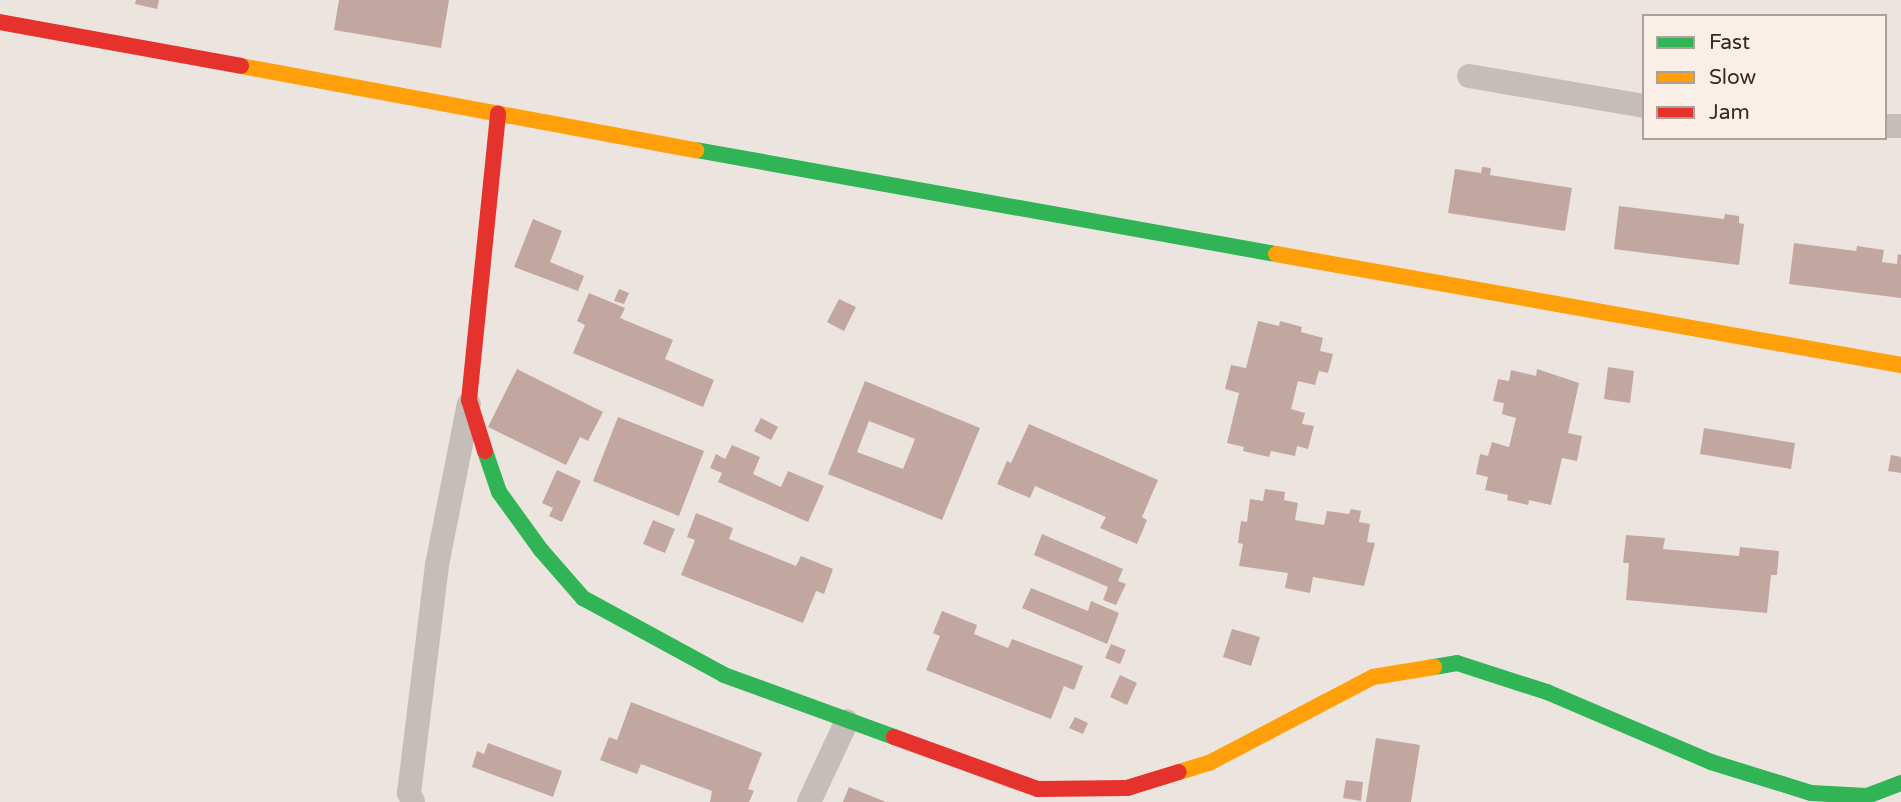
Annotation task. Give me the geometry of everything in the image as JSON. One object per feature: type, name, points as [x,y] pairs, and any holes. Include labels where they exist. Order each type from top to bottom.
[{"type":"street","points":[[0,22],[1901,365]]},
{"type":"street","points":[[1469,76],[1642,106]]},
{"type":"street","points":[[413,802],[409,793],[438,565],[469,400],[498,113]]},
{"type":"street","points":[[469,400],[499,492],[541,550],[583,598],[724,675],[1038,789],[1127,788],[1209,764],[1373,677],[1457,663],[1547,692],[1711,761],[1811,793],[1867,796],[1901,783]]},
{"type":"street","points":[[809,802],[847,721]]},
{"type":"building","points":[[136,0],[159,0],[157,9],[135,4]]},
{"type":"building","points":[[339,0],[449,0],[441,48],[334,30]]},
{"type":"building","points":[[1482,167],[1491,168],[1490,175],[1572,188],[1565,231],[1448,213],[1455,169],[1481,173]]},
{"type":"building","points":[[1619,206],[1724,219],[1725,214],[1739,216],[1739,223],[1744,224],[1739,265],[1614,249]]},
{"type":"building","points":[[533,219],[562,231],[550,262],[584,276],[578,291],[514,267]]},
{"type":"building","points":[[1794,243],[1856,251],[1857,246],[1884,250],[1882,262],[1897,264],[1898,254],[1901,255],[1901,298],[1789,284]]},
{"type":"building","points":[[619,289],[629,293],[624,304],[614,301]]},
{"type":"building","points":[[589,293],[625,308],[620,318],[673,340],[665,359],[714,380],[703,407],[573,353],[585,325],[577,321]]},
{"type":"building","points":[[839,299],[856,307],[844,331],[827,322]]},
{"type":"building","points":[[1258,321],[1279,326],[1280,321],[1302,327],[1301,332],[1323,338],[1320,351],[1333,354],[1328,373],[1319,371],[1315,385],[1298,381],[1291,409],[1305,413],[1302,424],[1314,426],[1308,449],[1297,446],[1295,456],[1271,451],[1269,457],[1243,451],[1244,447],[1227,443],[1239,393],[1225,389],[1231,365],[1246,368]]},
{"type":"building","points":[[1608,367],[1634,371],[1630,403],[1604,399]]},
{"type":"building","points":[[517,369],[603,412],[588,441],[580,437],[566,465],[488,427]]},
{"type":"building","points":[[1537,369],[1579,383],[1568,433],[1582,436],[1577,461],[1562,458],[1551,505],[1529,500],[1528,505],[1507,500],[1508,495],[1485,490],[1488,477],[1476,474],[1480,454],[1488,456],[1492,442],[1509,447],[1516,418],[1502,414],[1504,403],[1493,401],[1498,379],[1509,381],[1511,370],[1536,376]]},
{"type":"building","points":[[865,381],[980,428],[942,520],[828,474]],"holes":[[[869,421],[915,439],[903,469],[857,452]]]},
{"type":"building","points":[[618,417],[704,451],[679,516],[593,481]]},
{"type":"building","points":[[761,418],[778,427],[771,440],[754,431]]},
{"type":"building","points":[[1029,424],[1158,480],[1142,517],[1147,520],[1137,544],[1100,528],[1106,517],[1035,486],[1030,498],[997,484],[1007,461],[1011,463]]},
{"type":"building","points":[[1704,428],[1795,443],[1791,469],[1700,454]]},
{"type":"building","points":[[732,445],[760,457],[753,474],[781,487],[788,471],[824,486],[808,522],[718,482],[722,473],[710,468],[716,454],[725,459]]},
{"type":"building","points":[[1891,455],[1901,457],[1901,473],[1888,471]]},
{"type":"building","points":[[557,470],[581,481],[562,522],[549,516],[553,508],[542,503]]},
{"type":"building","points":[[1265,489],[1285,492],[1284,500],[1298,503],[1295,520],[1324,525],[1327,511],[1349,514],[1351,509],[1361,511],[1359,522],[1370,524],[1367,542],[1375,543],[1364,586],[1313,577],[1310,593],[1285,588],[1288,573],[1239,566],[1243,544],[1238,543],[1241,521],[1247,522],[1250,499],[1263,501]]},
{"type":"building","points":[[696,513],[733,528],[729,539],[796,566],[801,556],[833,569],[824,594],[816,591],[803,623],[681,575],[695,540],[687,537]]},
{"type":"building","points":[[653,520],[675,529],[665,553],[643,544]]},
{"type":"building","points":[[1042,534],[1123,569],[1118,581],[1126,584],[1116,605],[1103,600],[1108,587],[1034,555]]},
{"type":"building","points":[[1626,535],[1665,538],[1663,549],[1739,556],[1740,547],[1779,551],[1777,575],[1771,575],[1767,613],[1626,600],[1629,563],[1623,563]]},
{"type":"building","points":[[1031,588],[1088,611],[1091,601],[1119,613],[1107,644],[1022,608]]},
{"type":"building","points":[[942,611],[977,625],[974,634],[1008,648],[1012,639],[1083,666],[1074,690],[1064,686],[1051,719],[926,670],[940,636],[933,633]]},
{"type":"building","points":[[1232,629],[1260,637],[1251,666],[1223,657]]},
{"type":"building","points":[[1111,644],[1126,650],[1120,664],[1105,658]]},
{"type":"building","points":[[1120,675],[1137,683],[1127,705],[1110,697]]},
{"type":"building","points":[[631,702],[762,753],[748,789],[754,791],[749,802],[710,802],[712,791],[641,764],[637,774],[600,760],[609,737],[617,740]]},
{"type":"building","points":[[1075,717],[1088,723],[1083,734],[1069,728]]},
{"type":"building","points":[[1376,738],[1420,745],[1411,802],[1366,802]]},
{"type":"building","points":[[488,743],[562,771],[553,797],[472,767],[477,751],[484,754]]},
{"type":"building","points":[[1346,780],[1363,782],[1361,801],[1343,798]]},
{"type":"building","points":[[849,787],[886,802],[843,802]]},
{"type":"traffic: fast","points":[[696,150],[1276,254]]},
{"type":"traffic: fast","points":[[485,451],[499,492],[541,550],[583,598],[724,675],[894,737]]},
{"type":"traffic: fast","points":[[1434,667],[1457,663],[1547,692],[1711,762],[1811,793],[1867,796],[1901,783]]},
{"type":"traffic: slow","points":[[241,66],[696,150]]},
{"type":"traffic: slow","points":[[1276,254],[1901,365]]},
{"type":"traffic: slow","points":[[1179,772],[1209,763],[1373,677],[1434,667]]},
{"type":"traffic: jam","points":[[0,22],[241,66]]},
{"type":"traffic: jam","points":[[485,451],[469,400],[498,113]]},
{"type":"traffic: jam","points":[[894,737],[1038,789],[1127,788],[1179,772]]}]
